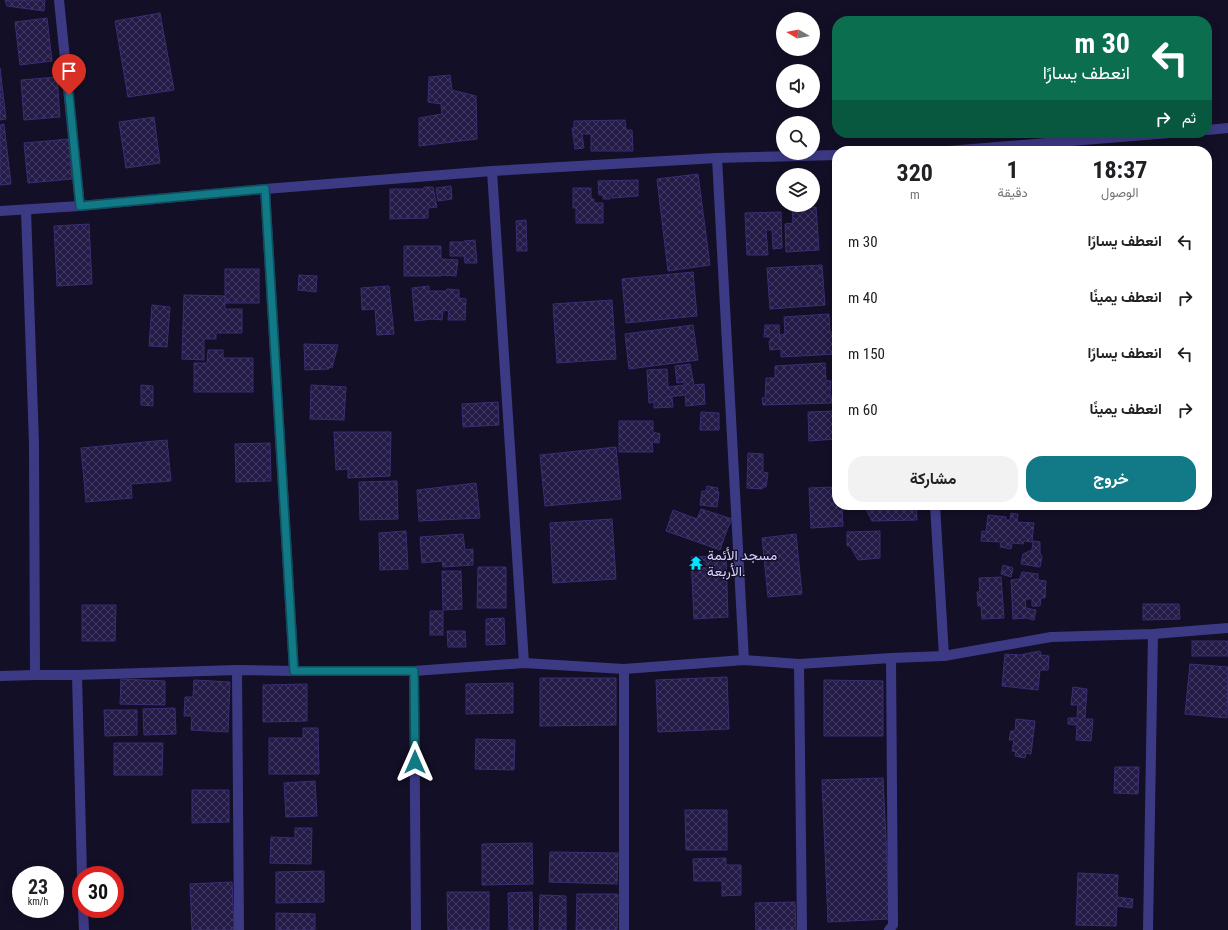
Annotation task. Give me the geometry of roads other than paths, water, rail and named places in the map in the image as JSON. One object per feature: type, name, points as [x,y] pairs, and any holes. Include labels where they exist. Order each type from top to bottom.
[{"type":"street","points":[[60,0],[80,206]]},
{"type":"street","points":[[1212,130],[1228,128]]},
{"type":"street","points":[[1010,146],[1108,138]]},
{"type":"street","points":[[0,211],[80,206],[265,189],[492,171],[717,158],[832,155]]},
{"type":"street","points":[[717,158],[744,660]]},
{"type":"street","points":[[492,171],[524,663]]},
{"type":"street","points":[[265,189],[294,671]]},
{"type":"street","points":[[26,210],[34,444],[35,675]]},
{"type":"street","points":[[935,510],[944,656]]},
{"type":"street","points":[[0,676],[237,670],[414,671],[524,663],[624,669],[744,660],[799,664],[944,656],[1051,638],[1153,634],[1228,628]]},
{"type":"street","points":[[1148,930],[1153,634]]},
{"type":"street","points":[[889,930],[892,925],[891,658]]},
{"type":"street","points":[[799,664],[802,930]]},
{"type":"street","points":[[624,669],[624,930]]},
{"type":"street","points":[[237,670],[240,930]]},
{"type":"street","points":[[414,671],[416,930]]},
{"type":"street","points":[[77,675],[82,866]]},
{"type":"street","points":[[83,918],[84,930]]},
{"type":"place","name":"مسجد الأئمة الأربعة.","points":[[696,563]]}]
